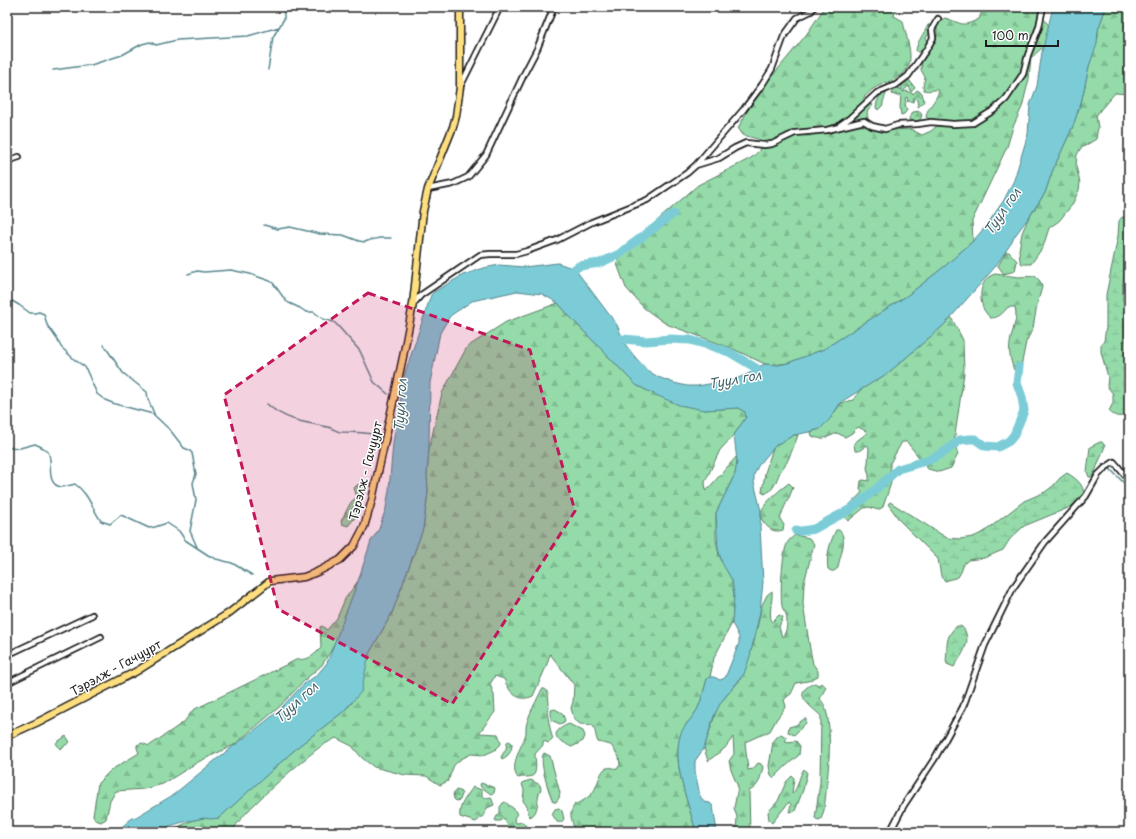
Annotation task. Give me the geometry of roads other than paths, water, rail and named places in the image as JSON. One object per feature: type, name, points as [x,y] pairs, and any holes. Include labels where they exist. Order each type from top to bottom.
[{"type":"main road","name":"Тэрэлж - Гачуурт","points":[[7,736],[36,723],[137,671],[229,613],[270,581],[304,577],[331,565],[349,551],[359,538],[372,500],[402,364],[413,304],[423,211],[428,189],[453,127],[460,87],[460,7]]},
{"type":"street","points":[[460,87],[500,7]]},
{"type":"street","points":[[428,189],[453,184],[468,177],[486,155],[537,49],[554,7]]},
{"type":"street","points":[[413,304],[421,295],[480,255],[516,254],[557,240],[592,222],[647,200],[687,173],[696,165],[740,114],[762,85],[772,69],[784,36],[796,18],[811,11],[814,7]]},
{"type":"street","points":[[696,165],[720,158],[746,143],[764,145],[772,144],[796,133],[864,121],[872,126],[885,129],[898,125],[931,122],[953,124],[973,123],[994,110],[1014,89],[1023,74],[1028,55],[1040,27],[1043,7]]},
{"type":"street","points":[[836,127],[850,118],[876,93],[896,85],[908,76],[933,38],[932,29],[938,19]]},
{"type":"street","points":[[7,161],[19,157]]},
{"type":"street","points":[[890,832],[904,805],[935,758],[963,707],[986,644],[1012,588],[1045,542],[1086,496],[1098,475],[1104,468],[1114,462],[1129,480]]},
{"type":"street","points":[[7,655],[92,615]]},
{"type":"street","points":[[7,683],[101,637]]},
{"type":"water","name":"Туул гол","points":[[1053,7],[1106,7],[1098,30],[1097,44],[1089,66],[1082,99],[1073,126],[1052,172],[1045,193],[995,267],[944,325],[888,373],[841,402],[830,419],[820,429],[794,435],[776,445],[758,466],[754,475],[754,482],[761,511],[760,527],[763,582],[760,612],[750,656],[744,674],[721,702],[714,716],[704,748],[695,761],[695,771],[700,796],[704,802],[710,803],[713,806],[717,832],[696,832],[682,784],[678,759],[678,747],[681,733],[698,708],[707,679],[710,677],[720,680],[725,678],[739,643],[739,637],[732,623],[734,596],[732,580],[722,563],[718,548],[716,513],[735,474],[737,461],[734,435],[746,417],[745,412],[738,408],[704,410],[679,405],[636,385],[558,303],[542,294],[517,291],[472,301],[450,316],[440,333],[430,383],[427,475],[428,492],[423,529],[392,613],[369,654],[361,692],[343,712],[300,745],[219,818],[204,818],[183,822],[158,832],[116,832],[132,818],[173,795],[276,713],[304,684],[317,675],[327,663],[358,581],[371,541],[379,529],[386,508],[393,443],[405,373],[431,295],[434,292],[463,275],[499,265],[524,267],[558,263],[575,269],[617,325],[625,344],[647,370],[658,377],[687,386],[697,386],[733,380],[748,374],[765,364],[779,365],[788,363],[824,349],[908,295],[945,266],[973,241],[986,226],[1004,200],[1014,180],[1028,134],[1030,105],[1037,86],[1042,52]]},
{"type":"waterway","points":[[268,70],[273,37],[284,19],[284,7]]},
{"type":"waterway","points":[[53,70],[91,65],[122,55],[142,44],[150,42],[156,45],[177,40],[248,36],[279,27]]},
{"type":"waterway","points":[[565,276],[579,266],[600,263],[619,254],[673,214]]},
{"type":"waterway","points":[[264,225],[278,229],[290,227],[320,234],[343,235],[365,242],[380,238],[391,238]]},
{"type":"waterway","name":"Туул гол","points":[[188,274],[197,271],[204,272],[231,270],[250,274],[270,281],[289,303],[306,312],[314,312],[323,319],[334,322],[360,351],[374,382],[388,394]]},
{"type":"waterway","points":[[7,298],[30,313],[39,312],[44,314],[47,325],[61,347],[85,367],[97,394],[105,400],[115,404],[153,414],[170,430],[184,448],[192,453],[196,474],[193,483],[196,500],[190,531],[197,547]]},
{"type":"waterway","name":"Туул гол","points":[[611,341],[623,339],[646,341],[670,339],[690,340],[729,352],[756,368],[761,379]]},
{"type":"waterway","points":[[104,345],[123,373],[147,392],[148,399],[155,416]]},
{"type":"waterway","points":[[796,531],[814,529],[849,510],[874,491],[898,469],[929,460],[946,451],[960,440],[975,439],[985,446],[998,447],[1009,441],[1014,435],[1024,411],[1022,397],[1017,383],[1019,367]]},
{"type":"waterway","points":[[267,404],[281,414],[296,420],[328,427],[340,432],[377,435]]},
{"type":"waterway","points":[[7,447],[20,448],[35,444],[45,449],[50,456],[51,478],[56,486],[62,487],[75,484],[87,496],[101,521],[110,524],[121,515],[149,528],[167,523],[179,531],[185,540],[208,555],[216,559],[232,563],[252,575]]},
{"type":"waterway","points":[[1102,464],[1106,466]]},
{"type":"waterway","points":[[1109,468],[1129,488]]}]
